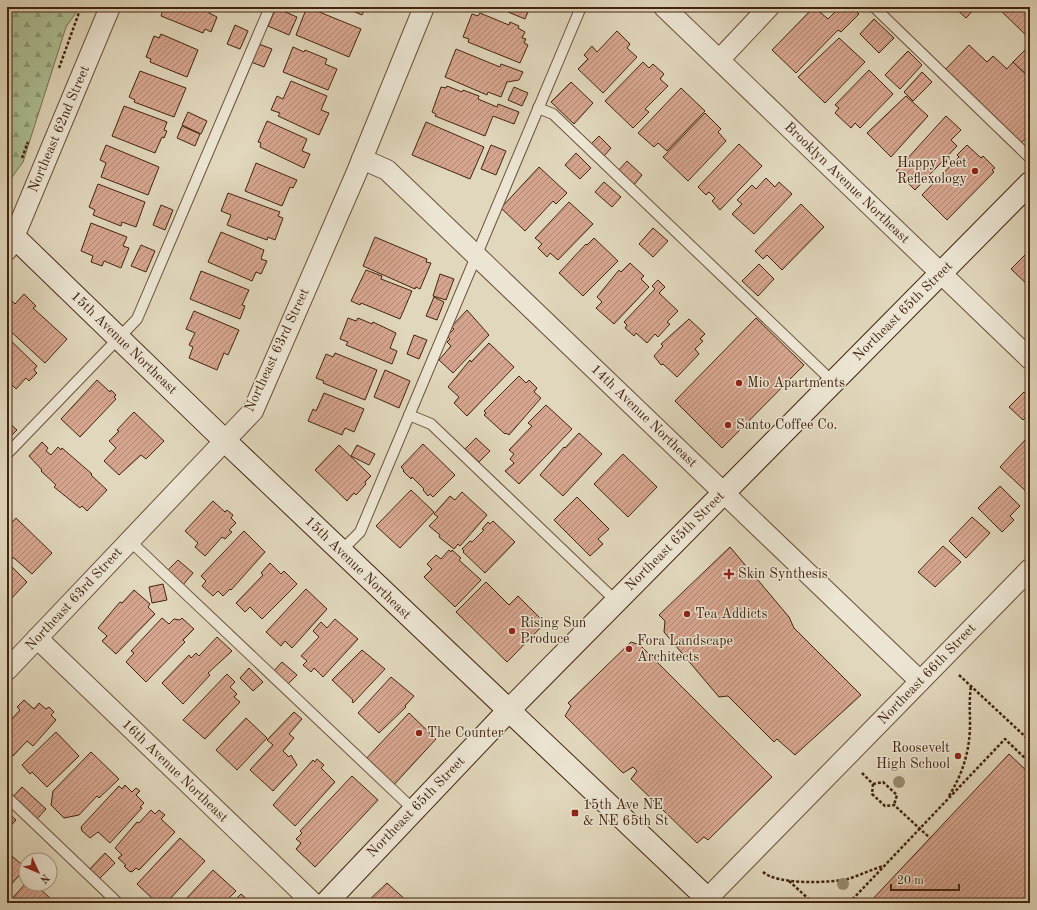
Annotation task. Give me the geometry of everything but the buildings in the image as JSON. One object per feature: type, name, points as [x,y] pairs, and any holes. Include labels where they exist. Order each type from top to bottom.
[{"type":"main road","name":"Northeast 65th Street","points":[[326,903],[508,710],[832,381],[1030,183]]},
{"type":"main road","name":"15th Avenue Northeast","points":[[9,239],[119,338],[224,440],[709,901]]},
{"type":"street","name":"Northeast 62nd Street","points":[[9,239],[110,7]]},
{"type":"street","name":"Northeast 63rd Street","points":[[7,670],[253,411],[362,159],[424,7]]},
{"type":"street","name":"Brooklyn Avenue Northeast","points":[[664,7],[720,59],[940,274],[1030,359]]},
{"type":"street","points":[[720,59],[769,7]]},
{"type":"street","name":"14th Avenue Northeast","points":[[362,159],[387,170],[476,257],[920,681]]},
{"type":"street","name":"Northeast 66th Street","points":[[709,901],[920,681],[1030,569]]},
{"type":"street","name":"16th Avenue Northeast","points":[[37,638],[313,903]]},
{"type":"lane","points":[[7,454],[137,319],[270,7]]},
{"type":"lane","points":[[341,551],[360,532],[581,7]]},
{"type":"lane","points":[[874,7],[1030,158]]},
{"type":"lane","points":[[538,108],[552,114],[832,381]]},
{"type":"lane","points":[[409,415],[431,424],[616,601]]},
{"type":"lane","points":[[129,540],[414,810]]},
{"type":"lane","points":[[7,797],[118,903]]},
{"type":"path","points":[[959,675],[1030,741]]},
{"type":"path","points":[[946,801],[958,781],[966,755],[970,722],[968,700],[972,686]]},
{"type":"path","points":[[849,903],[1005,739],[1030,763]]},
{"type":"path","points":[[862,773],[873,784]]},
{"type":"path","points":[[873,784],[883,782],[897,795],[894,805]]},
{"type":"path","points":[[873,784],[872,794],[885,806],[894,805],[930,838]]},
{"type":"path","points":[[764,872],[768,876],[789,881],[822,882],[846,879],[885,865]]},
{"type":"path","points":[[789,881],[813,903]]},
{"type":"green space","points":[[7,7],[80,7],[66,27],[23,162],[7,184]]},
{"type":"place","name":"Happy Feet Reflexology","points":[[975,171]]},
{"type":"place","name":"Mio Apartments","points":[[739,383]]},
{"type":"place","name":"Santo Coffee Co.","points":[[728,425]]},
{"type":"place","name":"Skin Synthesis","points":[[729,574]]},
{"type":"place","name":"Tea Addicts","points":[[687,614]]},
{"type":"place","name":"Rising Sun Produce","points":[[512,631]]},
{"type":"place","name":"Fora Landscape Architects","points":[[629,649]]},
{"type":"place","name":"The Counter","points":[[419,733]]},
{"type":"place","name":"Roosevelt High School","points":[[958,756]]},
{"type":"place","name":"15th Ave NE & NE 65th St","points":[[575,813]]}]
